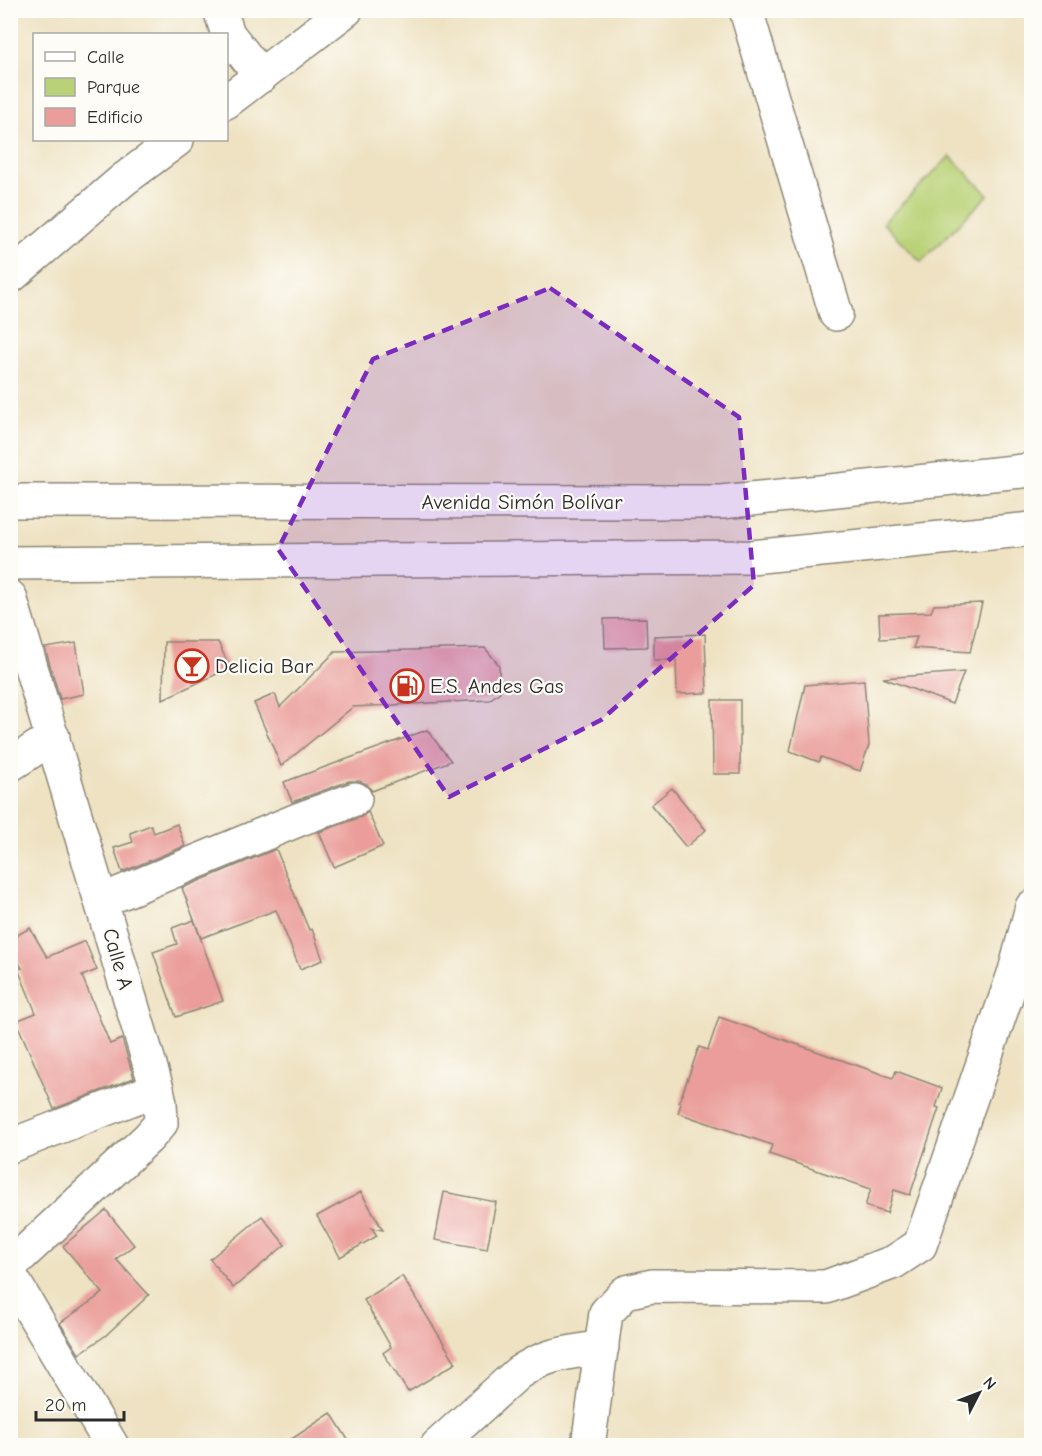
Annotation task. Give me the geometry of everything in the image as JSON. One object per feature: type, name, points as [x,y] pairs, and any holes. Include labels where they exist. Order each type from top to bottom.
[{"type":"main road","points":[[219,10],[228,33]]},
{"type":"main road","points":[[228,101],[346,10]]},
{"type":"main road","points":[[746,10],[836,314]]},
{"type":"main road","points":[[228,34],[261,76]]},
{"type":"main road","points":[[10,277],[123,180],[176,141]]},
{"type":"main road","name":"Avenida Simón Bolívar","points":[[10,501],[722,502],[1032,470]]},
{"type":"main road","points":[[10,563],[751,557],[1032,529]]},
{"type":"main road","name":"Calle A","points":[[10,597],[157,1089],[161,1123],[148,1138],[10,1266]]},
{"type":"main road","points":[[10,765],[52,737]]},
{"type":"main road","points":[[101,901],[300,819],[355,799]]},
{"type":"main road","points":[[588,1446],[606,1313],[626,1292],[652,1286],[826,1287],[894,1262],[920,1245],[1023,978],[1032,907]]},
{"type":"main road","points":[[10,1146],[157,1089]]},
{"type":"main road","points":[[10,1275],[112,1446]]},
{"type":"main road","points":[[436,1446],[530,1365],[547,1356],[602,1347]]},
{"type":"highlighted area","points":[[550,288],[739,417],[754,585],[601,720],[449,797],[278,549],[373,359]]},
{"type":"green space","points":[[950,156],[988,195],[921,262],[883,223]]},
{"type":"building","points":[[982,603],[970,652],[913,648],[917,637],[880,639],[879,614],[931,612],[934,605]]},
{"type":"building","points":[[646,618],[647,647],[605,648],[604,619]]},
{"type":"building","points":[[705,634],[707,693],[677,694],[676,660],[654,660],[654,636]]},
{"type":"building","points":[[164,642],[218,642],[230,668],[163,699]]},
{"type":"building","points":[[76,643],[84,694],[60,699],[45,648]]},
{"type":"building","points":[[485,648],[499,665],[500,692],[489,700],[353,707],[281,766],[254,703],[275,694],[280,707],[335,652]]},
{"type":"building","points":[[964,672],[952,704],[883,678]]},
{"type":"building","points":[[864,680],[869,745],[860,771],[821,757],[819,762],[790,751],[805,685]]},
{"type":"building","points":[[712,700],[740,700],[740,774],[713,774]]},
{"type":"building","points":[[427,730],[451,761],[372,791],[367,784],[349,781],[292,802],[284,782]]},
{"type":"building","points":[[672,788],[706,830],[686,847],[651,805]]},
{"type":"building","points":[[368,812],[383,846],[334,867],[319,832],[361,817]]},
{"type":"building","points":[[177,824],[185,846],[122,872],[114,848],[133,842],[130,833],[151,825],[154,833]]},
{"type":"building","points":[[276,849],[309,930],[312,929],[323,960],[300,969],[276,910],[201,938],[182,888]]},
{"type":"building","points":[[194,920],[223,1001],[176,1017],[153,952],[177,944],[172,928]]},
{"type":"building","points":[[30,928],[47,957],[85,941],[97,970],[82,976],[110,1044],[122,1039],[134,1078],[54,1109],[16,1021],[36,1013],[18,969],[22,968],[10,948],[10,939]]},
{"type":"building","points":[[719,1017],[893,1078],[896,1071],[942,1088],[936,1107],[939,1108],[910,1195],[894,1190],[887,1213],[865,1206],[871,1189],[769,1154],[772,1145],[678,1113],[681,1104],[679,1103],[699,1047],[708,1050]]},
{"type":"building","points":[[361,1192],[383,1230],[372,1228],[377,1236],[340,1257],[317,1216]]},
{"type":"building","points":[[444,1192],[496,1202],[487,1249],[435,1240]]},
{"type":"building","points":[[106,1210],[134,1245],[116,1259],[149,1295],[105,1336],[79,1354],[60,1323],[103,1293],[63,1246]]},
{"type":"building","points":[[262,1216],[285,1245],[233,1288],[210,1259]]},
{"type":"building","points":[[402,1276],[456,1363],[408,1392],[383,1353],[391,1347],[364,1300]]},
{"type":"building","points":[[331,1413],[352,1446],[281,1446]]},
{"type":"place","name":"Delicia Bar","points":[[192,666]]},
{"type":"place","name":"E.S. Andes Gas","points":[[407,686]]}]
